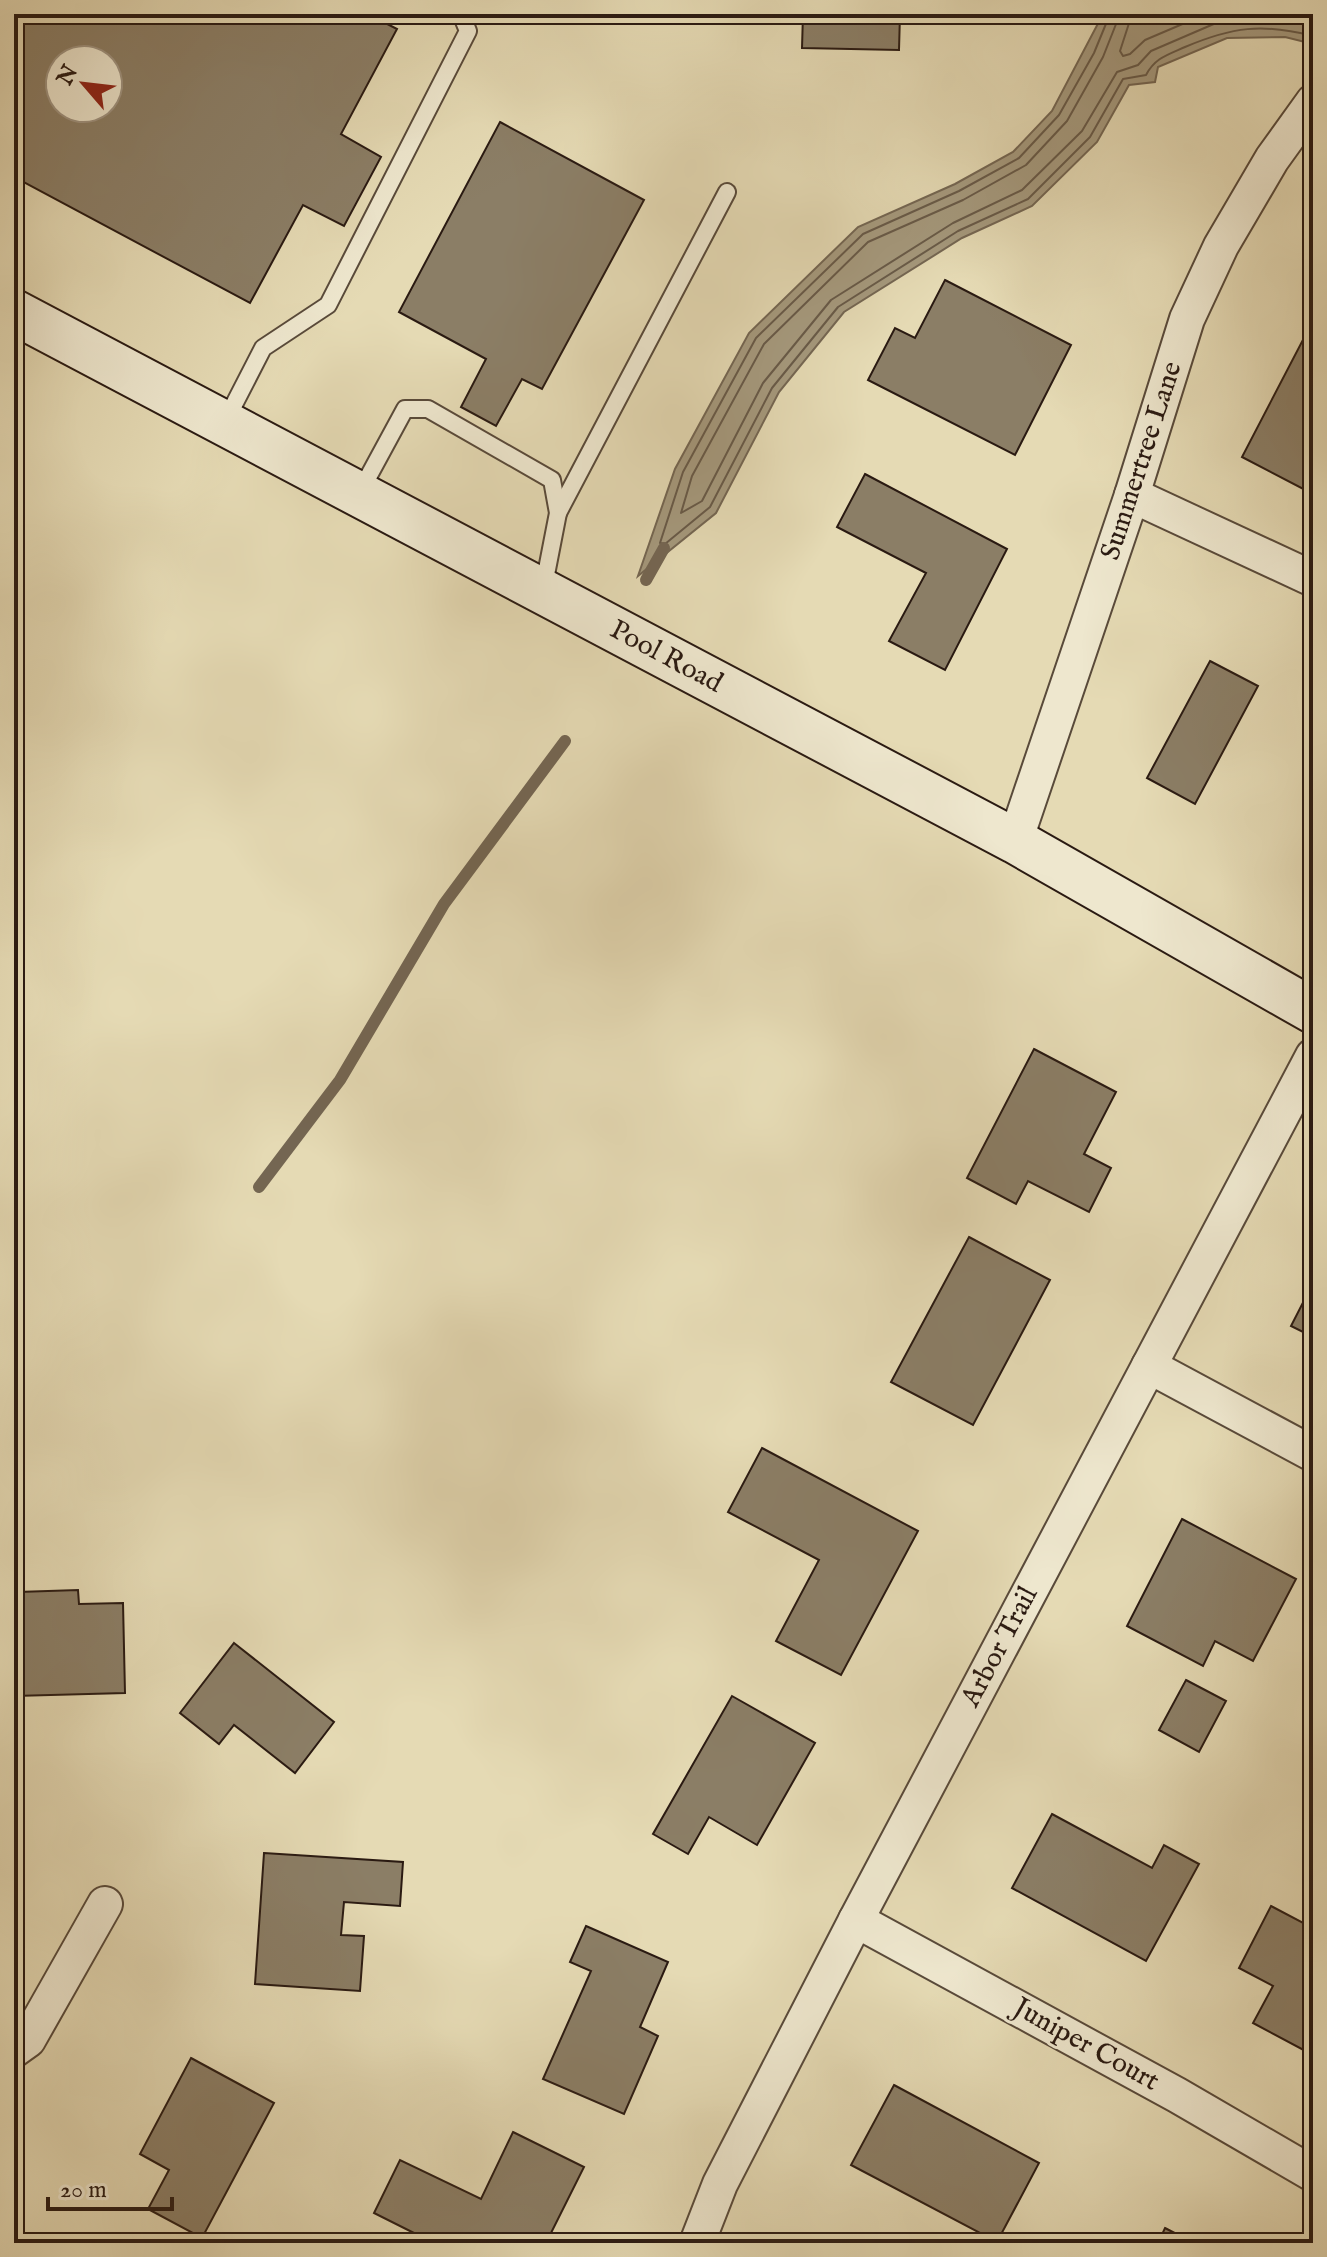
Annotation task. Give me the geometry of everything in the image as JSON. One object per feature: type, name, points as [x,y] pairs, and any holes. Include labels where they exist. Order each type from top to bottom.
[{"type":"main road","name":"Pool Road","points":[[14,312],[1015,841],[1313,1011]]},
{"type":"street","name":"Summertree Lane","points":[[1015,841],[1193,307],[1221,246],[1272,159],[1313,102]]},
{"type":"street","points":[[1132,495],[1313,579]]},
{"type":"street","name":"Arbor Trail","points":[[697,2243],[720,2184],[856,1920],[1313,1056]]},
{"type":"street","points":[[1149,1366],[1313,1454]]},
{"type":"street","points":[[14,2050],[28,2040],[105,1904]]},
{"type":"street","name":"Juniper Court","points":[[856,1920],[1313,2174]]},
{"type":"lane","points":[[225,424],[263,348],[328,305],[468,31],[461,14]]},
{"type":"lane","points":[[542,592],[558,513],[727,192]]},
{"type":"lane","points":[[359,495],[405,409],[428,409],[552,480],[558,513]]},
{"type":"water","points":[[1103,14],[1313,14],[1313,44],[1285,37],[1227,38],[1158,67],[1155,82],[1129,85],[1097,142],[1032,206],[962,238],[844,312],[779,392],[716,513],[638,576],[675,469],[749,333],[858,227],[955,184],[1013,152],[1052,111]]},
{"type":"building","points":[[14,14],[368,14],[397,29],[341,134],[381,157],[344,226],[303,205],[250,303],[14,177]]},
{"type":"building","points":[[803,14],[900,14],[899,50],[802,48]]},
{"type":"building","points":[[500,122],[644,200],[542,389],[522,379],[496,426],[461,407],[486,359],[399,312]]},
{"type":"building","points":[[945,280],[1071,345],[1015,455],[868,380],[895,328],[915,338]]},
{"type":"building","points":[[1306,334],[1313,337],[1313,494],[1242,457]]},
{"type":"building","points":[[865,474],[1007,549],[945,670],[889,641],[926,573],[837,527]]},
{"type":"building","points":[[1210,661],[1258,686],[1195,804],[1147,778]]},
{"type":"building","points":[[1034,1049],[1116,1092],[1084,1154],[1111,1168],[1089,1212],[1028,1181],[1016,1204],[967,1178]]},
{"type":"building","points":[[969,1237],[1050,1280],[973,1425],[891,1382]]},
{"type":"building","points":[[1313,1283],[1313,1337],[1291,1326]]},
{"type":"building","points":[[762,1448],[918,1531],[841,1675],[776,1641],[819,1560],[728,1512]]},
{"type":"building","points":[[1182,1519],[1296,1579],[1253,1661],[1215,1641],[1203,1666],[1127,1626]]},
{"type":"building","points":[[78,1590],[79,1604],[123,1603],[125,1693],[14,1696],[14,1616],[18,1616],[18,1592]]},
{"type":"building","points":[[234,1643],[334,1722],[295,1773],[234,1725],[219,1744],[180,1713]]},
{"type":"building","points":[[1186,1680],[1226,1701],[1199,1752],[1159,1730]]},
{"type":"building","points":[[732,1696],[815,1743],[757,1845],[709,1817],[688,1854],[653,1834]]},
{"type":"building","points":[[1052,1814],[1152,1868],[1164,1845],[1199,1864],[1146,1961],[1012,1888]]},
{"type":"building","points":[[264,1853],[403,1862],[400,1906],[344,1902],[341,1935],[364,1936],[360,1991],[255,1984]]},
{"type":"building","points":[[1271,1906],[1313,1928],[1313,2055],[1253,2023],[1273,1986],[1239,1968]]},
{"type":"building","points":[[586,1926],[668,1962],[640,2027],[658,2036],[624,2114],[543,2079],[591,1971],[570,1962]]},
{"type":"building","points":[[191,2058],[274,2103],[202,2238],[148,2209],[169,2170],[140,2154]]},
{"type":"building","points":[[894,2085],[1039,2163],[997,2242],[851,2165]]},
{"type":"building","points":[[513,2132],[584,2167],[546,2243],[421,2243],[424,2238],[374,2213],[400,2160],[481,2199]]},
{"type":"building","points":[[1165,2228],[1194,2243],[1158,2243]]},
{"type":"waterway","points":[[646,580],[664,548]]},
{"type":"waterway","points":[[259,1187],[340,1080],[444,904],[565,741]]}]
